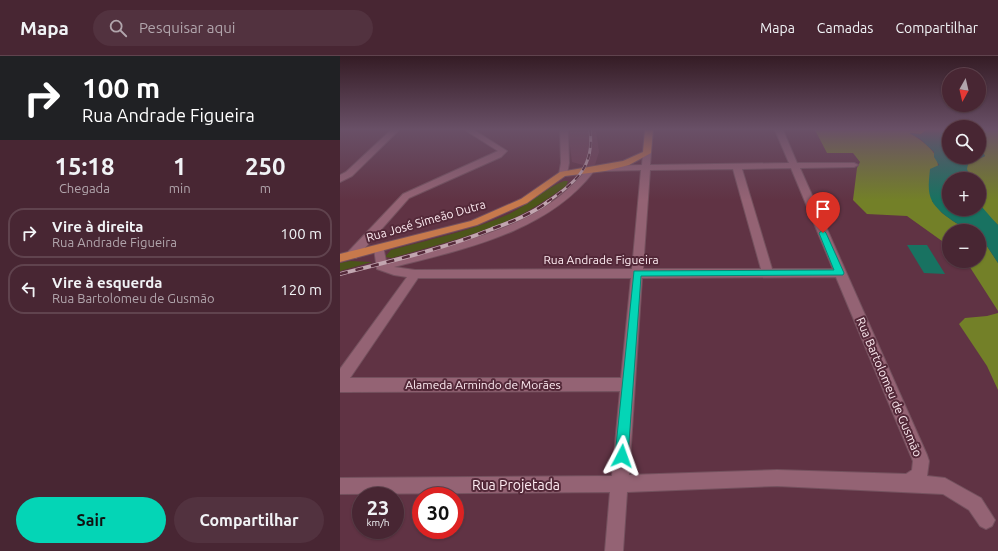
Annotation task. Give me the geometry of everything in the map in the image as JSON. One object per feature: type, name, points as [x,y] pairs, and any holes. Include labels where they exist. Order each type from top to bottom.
[{"type":"main road","name":"Rua José Simeão Dutra","points":[[340,258],[450,230],[494,215],[524,201],[563,174],[590,171],[626,163],[647,153]]},
{"type":"street","points":[[340,179],[349,174],[371,153]]},
{"type":"street","points":[[352,255],[406,196],[500,153]]},
{"type":"street","points":[[563,174],[565,153]]},
{"type":"street","points":[[614,551],[626,384],[647,153]]},
{"type":"street","name":"Rua Bartolomeu de Gusmão","points":[[789,153],[921,461],[920,474],[909,483]]},
{"type":"street","name":"Rua José Simeão Dutra","points":[[605,168],[854,165]]},
{"type":"street","points":[[737,167],[768,273]]},
{"type":"street","points":[[379,248],[380,266],[455,246],[506,229],[550,207],[574,189],[590,171]]},
{"type":"street","name":"Rua Andrade Figueira","points":[[380,266],[394,271],[415,274],[840,273]]},
{"type":"street","points":[[340,381],[392,306],[404,292],[415,274]]},
{"type":"street","name":"Alameda Armindo de Morães","points":[[340,385],[626,384]]},
{"type":"street","points":[[619,484],[777,478],[909,483],[945,486],[975,504],[986,520]]},
{"type":"street","name":"Rua Projetada","points":[[340,486],[619,484]]},
{"type":"shaded area","points":[[571,153],[599,153],[594,168],[572,162]]},
{"type":"shaded area","points":[[853,153],[934,153],[938,161],[938,169],[932,201],[942,213],[942,216],[946,216],[958,224],[942,224],[942,241],[907,216],[867,214],[853,200],[857,168],[860,162]]},
{"type":"shaded area","points":[[934,153],[942,153],[942,164],[968,164],[968,172],[942,172],[942,213],[932,201],[929,189],[930,169],[939,165],[934,157]]},
{"type":"shaded area","points":[[986,153],[998,153],[998,225],[986,213],[986,172],[968,172],[966,169],[968,164],[986,164]]},
{"type":"shaded area","points":[[564,181],[568,181],[566,186],[521,215],[438,245],[392,258],[385,257],[391,250],[466,230],[495,220],[509,214],[550,188]]},
{"type":"shaded area","points":[[986,211],[998,225],[998,263],[986,245],[986,224],[958,224],[946,216],[986,216]]},
{"type":"shaded area","points":[[907,245],[927,245],[945,274],[924,273]]},
{"type":"shaded area","points":[[986,245],[998,263],[998,311],[970,268],[986,268]]},
{"type":"shaded area","points":[[350,261],[372,262],[340,271],[340,263]]},
{"type":"shaded area","points":[[998,313],[998,390],[987,366],[959,324],[965,318],[987,316]]},
{"type":"railway","points":[[547,202],[566,188],[581,173],[586,164],[589,153]]},
{"type":"railway","points":[[340,274],[455,243],[507,224],[536,210],[549,201]]},
{"type":"route","points":[[622,456],[626,384],[637,273],[840,273],[823,233]]}]
